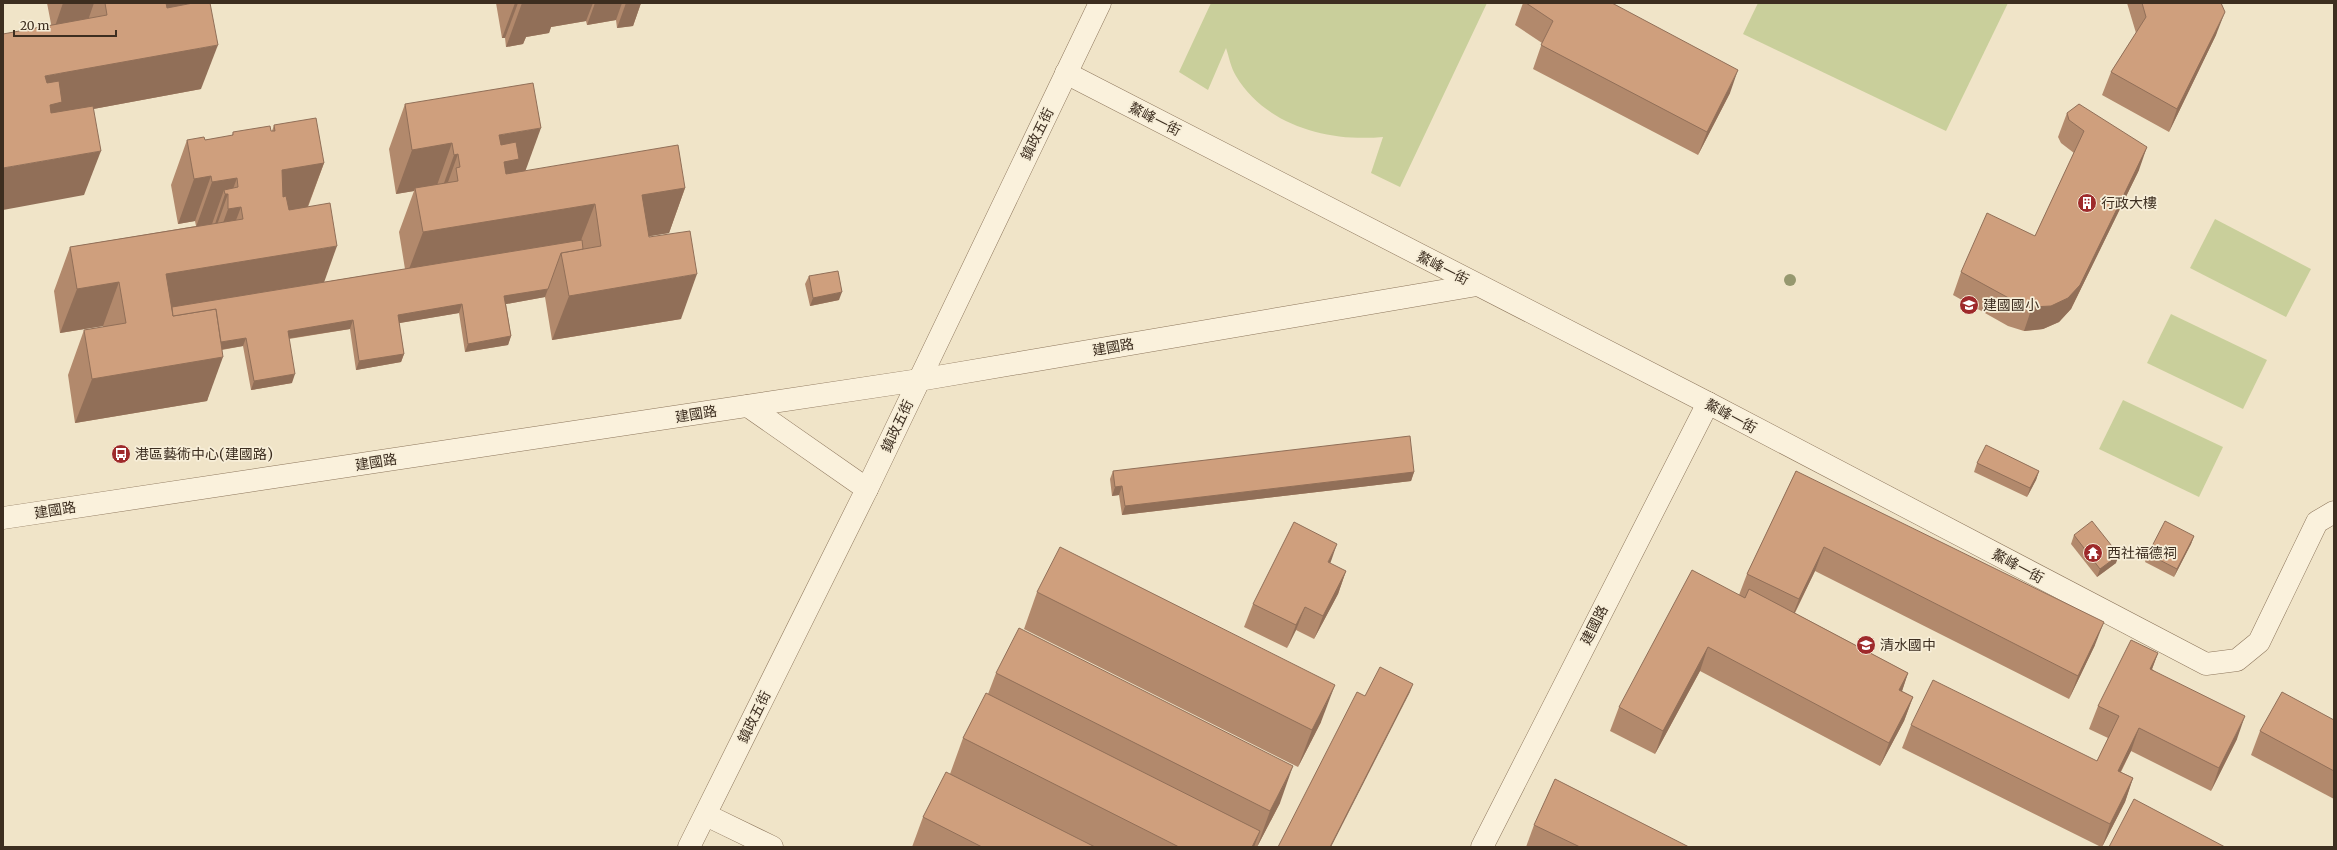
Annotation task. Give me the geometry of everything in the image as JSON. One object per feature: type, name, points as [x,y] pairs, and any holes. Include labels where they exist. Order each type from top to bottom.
[{"type":"street","name":"鎮政五街","points":[[690,847],[867,489],[1100,3]]},
{"type":"street","name":"鰲峰一街","points":[[1066,73],[1708,404],[2206,664],[2237,660],[2259,642],[2317,522],[2334,512]]},
{"type":"street","name":"建國路","points":[[3,518],[919,380],[1477,285]]},
{"type":"street","name":"建國路","points":[[1482,847],[1708,404]]},
{"type":"street","points":[[748,406],[867,489]]},
{"type":"street","points":[[706,815],[772,847]]},
{"type":"green space","points":[[1211,3],[1487,3],[1400,187],[1371,173],[1383,137],[1341,137],[1300,127],[1281,119],[1264,107],[1249,93],[1234,73],[1226,48],[1208,90],[1179,72]]},
{"type":"green space","points":[[1758,3],[2008,3],[1946,131],[1743,34]]},
{"type":"green space","points":[[2215,219],[2311,269],[2286,317],[2190,268]]},
{"type":"green space","points":[[2171,314],[2267,360],[2243,409],[2147,363]]},
{"type":"green space","points":[[2123,400],[2223,447],[2199,497],[2099,449]]},
{"type":"building","points":[[105,3],[166,3],[167,8],[193,3],[210,3],[218,45],[45,76],[47,83],[59,81],[62,102],[50,105],[51,113],[93,106],[101,151],[3,168],[3,34],[107,15]]},
{"type":"building","points":[[1526,3],[1612,3],[1738,70],[1707,132],[1541,45],[1553,21]]},
{"type":"building","points":[[2142,3],[2221,3],[2225,12],[2177,109],[2111,72],[2146,17]]},
{"type":"building","points":[[533,83],[541,128],[499,135],[501,145],[516,142],[519,159],[504,162],[506,174],[678,145],[685,188],[642,195],[649,237],[690,231],[697,274],[569,296],[561,253],[601,246],[595,204],[423,232],[415,188],[458,181],[456,168],[460,167],[458,154],[454,155],[452,143],[412,150],[405,104]]},
{"type":"building","name":"行政大樓","points":[[2079,104],[2147,147],[2080,285],[2068,298],[2051,306],[2032,307],[2016,302],[1961,272],[1987,213],[2035,236],[2084,131],[2069,120],[2067,113]]},
{"type":"building","points":[[316,118],[324,163],[282,170],[283,197],[286,196],[289,210],[330,203],[337,246],[166,274],[173,316],[216,309],[223,357],[92,379],[84,330],[126,323],[119,282],[77,289],[70,247],[243,219],[241,207],[228,209],[228,194],[225,194],[224,190],[238,187],[237,178],[212,182],[211,176],[194,179],[187,140],[204,137],[205,140],[233,135],[233,132],[270,126],[271,131],[275,131],[274,125]]},
{"type":"building","points":[[582,240],[583,249],[561,253],[548,289],[504,296],[511,336],[468,344],[462,304],[398,315],[404,354],[359,361],[353,320],[288,331],[295,374],[254,381],[246,338],[221,342],[216,309],[173,316],[172,307]]},
{"type":"building","points":[[838,271],[842,292],[813,298],[809,276]]},
{"type":"building","points":[[1410,436],[1414,472],[1125,506],[1122,486],[1115,487],[1113,471]]},
{"type":"building","points":[[1986,445],[2039,471],[2030,488],[1977,463]]},
{"type":"building","points":[[1796,471],[2104,622],[2078,676],[1824,547],[1799,599],[1747,574]]},
{"type":"building","name":"西社福德祠","points":[[2092,521],[2119,555],[2100,569],[2074,535]]},
{"type":"building","points":[[2165,521],[2194,536],[2177,569],[2148,554]]},
{"type":"building","points":[[1294,522],[1337,544],[1328,562],[1346,571],[1323,616],[1305,607],[1296,625],[1253,604]]},
{"type":"building","points":[[1060,547],[1335,685],[1312,730],[1037,592]]},
{"type":"building","points":[[1692,570],[1745,598],[1749,589],[1908,673],[1899,690],[1913,697],[1889,743],[1708,647],[1663,731],[1619,707]]},
{"type":"building","points":[[1019,628],[1293,766],[1270,811],[996,673]]},
{"type":"building","points":[[2131,640],[2158,653],[2150,669],[2245,716],[2219,768],[2139,728],[2118,771],[2133,778],[2110,824],[1911,725],[1933,680],[2097,761],[2119,716],[2098,706]]},
{"type":"building","points":[[1380,667],[1413,684],[1330,847],[1278,847],[1357,692],[1365,696]]},
{"type":"building","points":[[2282,692],[2334,720],[2334,771],[2260,731]]},
{"type":"building","points":[[986,693],[1260,831],[1252,847],[1179,847],[963,738]]},
{"type":"building","points":[[946,772],[1095,847],[982,847],[923,817]]},
{"type":"building","points":[[1555,779],[1689,847],[1580,847],[1534,825]]},
{"type":"building","points":[[2134,799],[2225,847],[2109,847]]},
{"type":"place","name":"行政大樓","points":[[2087,203]]},
{"type":"place","name":"建國國小","points":[[1969,305]]},
{"type":"place","name":"港區藝術中心(建國路)","points":[[121,454]]},
{"type":"place","name":"西社福德祠","points":[[2093,553]]},
{"type":"place","name":"清水國中","points":[[1866,645]]}]
